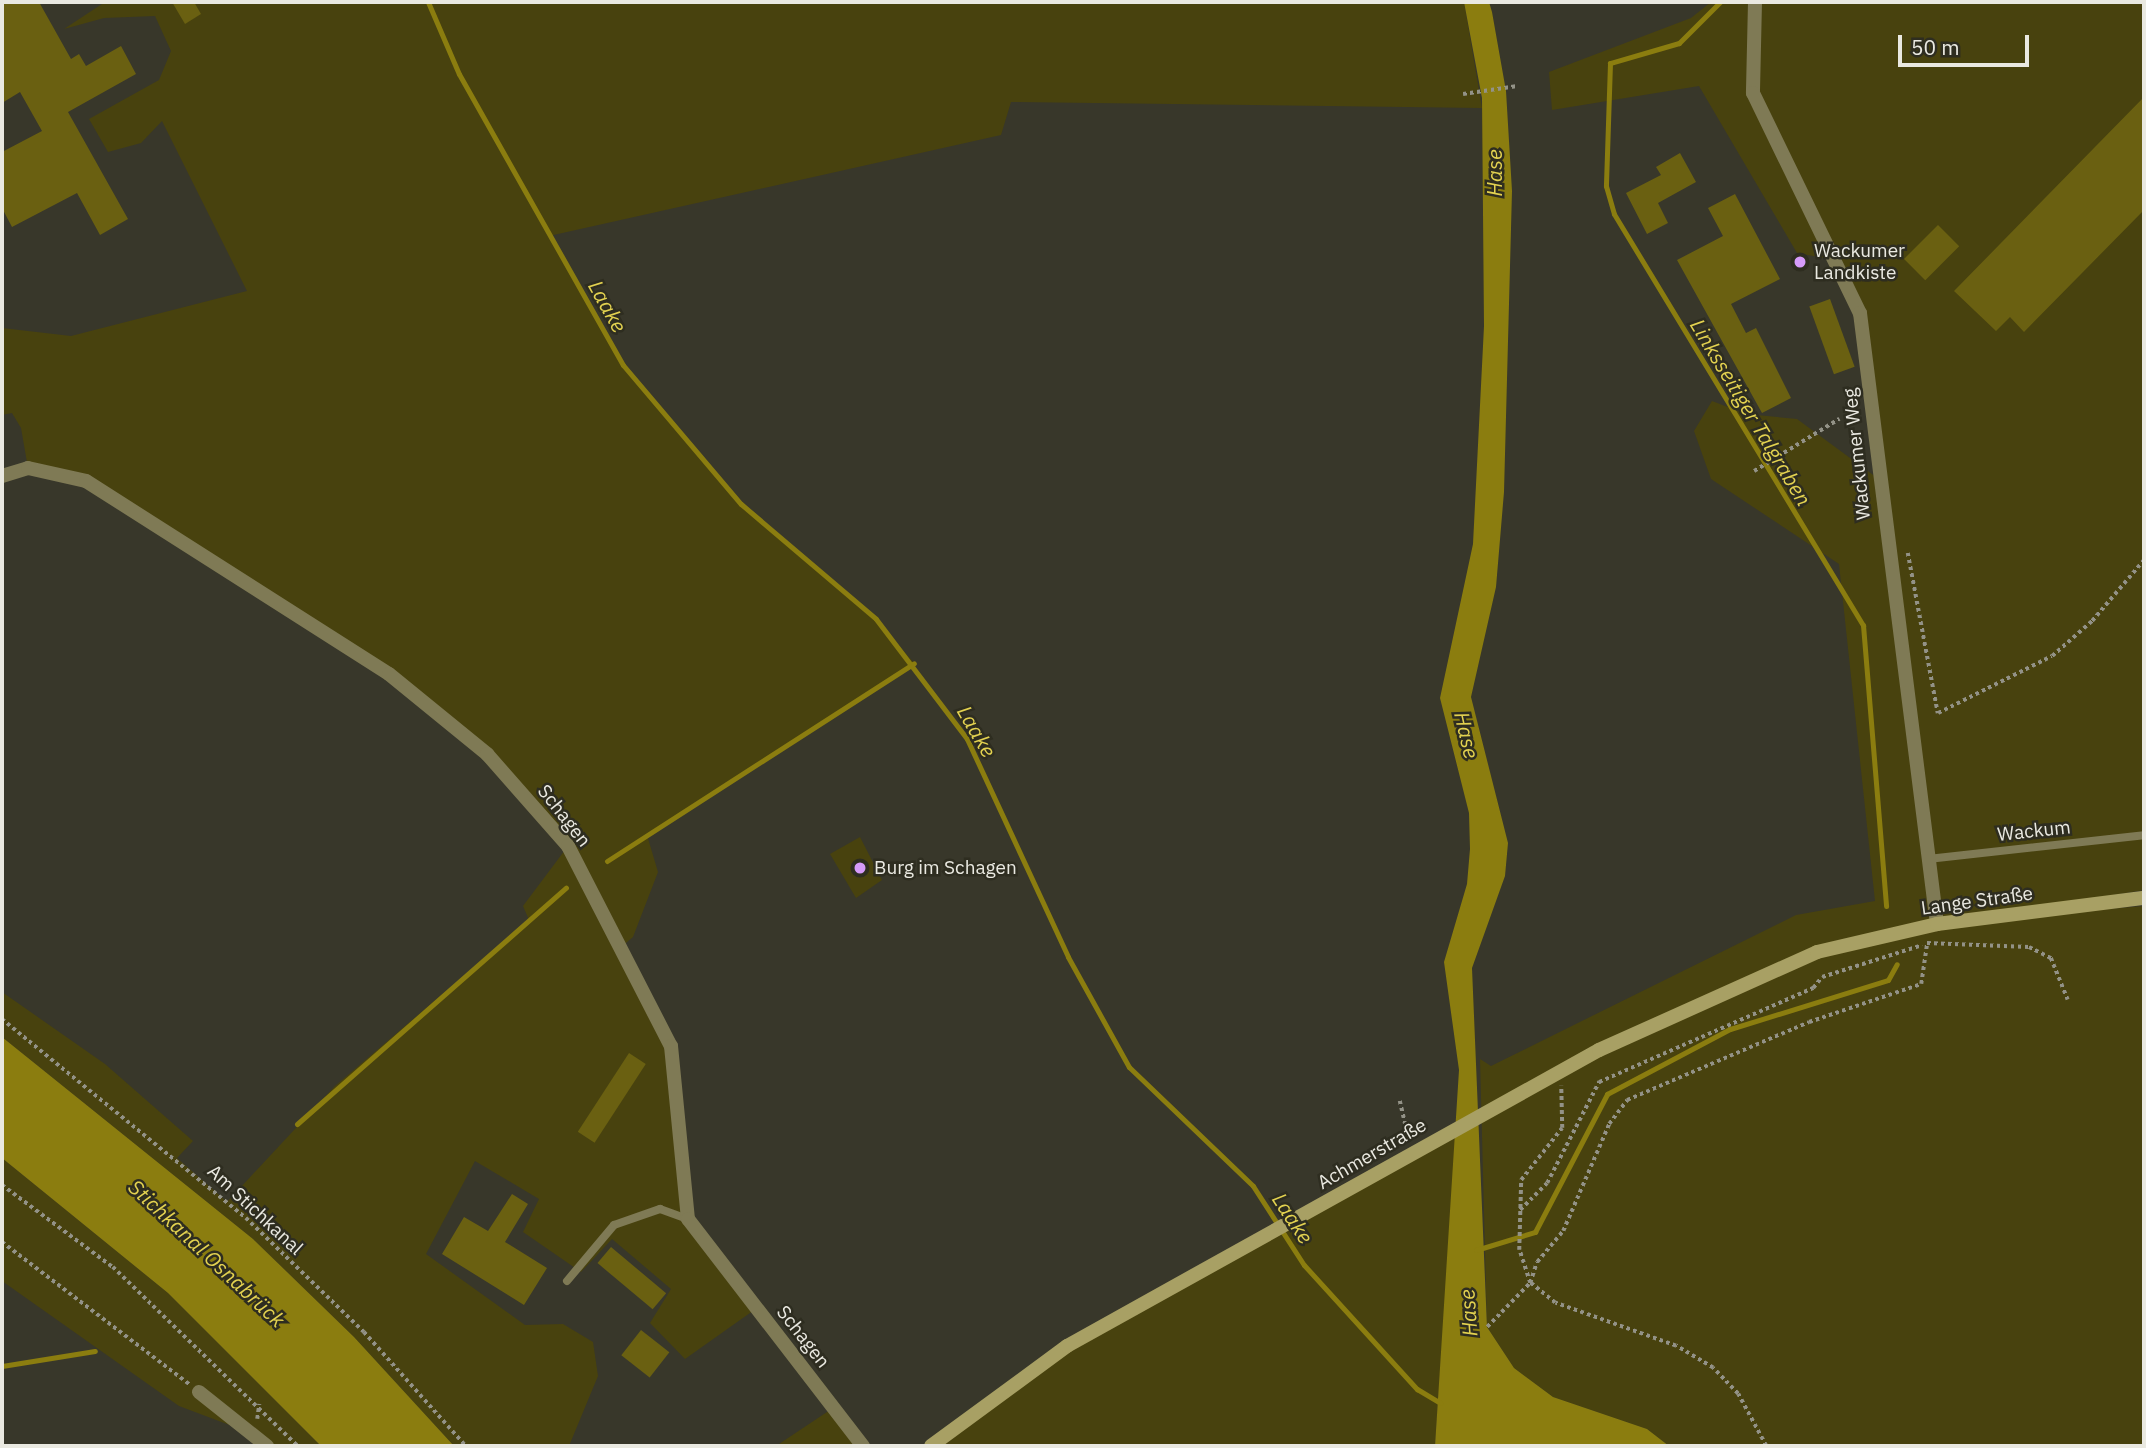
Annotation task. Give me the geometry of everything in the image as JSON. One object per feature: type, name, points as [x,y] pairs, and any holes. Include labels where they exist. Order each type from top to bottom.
[{"type":"street","name":"Wackumer Weg","points":[[1755,2],[1753,93],[1860,313],[1937,925]]},
{"type":"street","name":"Schagen","points":[[2,476],[28,468],[86,481],[389,674],[487,754],[568,846],[671,1046],[688,1219],[863,1446]]},
{"type":"street","name":"Lange Straße","points":[[1817,952],[1937,925],[2144,898]]},
{"type":"street","name":"Achmerstraße","points":[[931,1446],[1067,1346],[1511,1097],[1561,1070],[1817,952]]},
{"type":"street","points":[[199,1392],[267,1446]]},
{"type":"lane","name":"Wackum","points":[[1928,859],[2144,835]]},
{"type":"lane","points":[[567,1282],[614,1225],[660,1209],[688,1219]]},
{"type":"path","points":[[55,2],[84,2]]},
{"type":"path","points":[[1463,94],[1517,86]]},
{"type":"path","points":[[1755,470],[1839,419]]},
{"type":"path","points":[[1906,541],[1938,713],[2052,656],[2092,621],[2144,560]]},
{"type":"path","points":[[1487,1327],[1530,1283],[1537,1262],[1563,1231],[1609,1124],[1627,1101],[1809,1021],[1921,984],[1927,943],[1937,925]]},
{"type":"path","points":[[1520,1210],[1546,1183],[1599,1082],[1812,988],[1822,977],[1927,943],[2029,947],[2051,958],[2068,1000]]},
{"type":"path","name":"Am Stichkanal","points":[[2,1019],[246,1218],[364,1332],[466,1446]]},
{"type":"path","points":[[1561,1070],[1562,1128],[1521,1180],[1519,1250],[1530,1283],[1555,1303],[1676,1346],[1713,1368],[1738,1394],[1766,1446]]},
{"type":"path","points":[[1400,1101],[1406,1137],[1417,1150]]},
{"type":"path","points":[[2,1185],[113,1268],[298,1446]]},
{"type":"path","points":[[2,1242],[199,1392]]},
{"type":"shaded area","points":[[105,2],[1464,2],[1482,108],[1011,102],[1001,135],[549,236],[623,365],[741,504],[876,619],[914,663],[647,835],[658,872],[633,937],[620,948],[671,1046],[688,1219],[757,1308],[685,1359],[650,1323],[671,1289],[612,1239],[581,1272],[523,1232],[539,1199],[475,1161],[426,1254],[525,1325],[563,1324],[593,1342],[598,1376],[569,1446],[454,1446],[354,1337],[253,1239],[2,1037],[2,992],[105,1064],[193,1141],[177,1158],[227,1202],[335,1086],[529,920],[523,906],[568,846],[487,754],[389,674],[86,481],[28,468],[21,428],[12,413],[2,415],[2,328],[71,336],[247,291],[162,121],[141,143],[108,152],[89,119],[159,80],[171,51],[155,16],[104,18],[64,29]]},
{"type":"shaded area","points":[[1711,2],[2144,2],[2144,890],[1951,922],[2144,906],[2144,1446],[1669,1446],[1647,1429],[1553,1397],[1514,1368],[1487,1327],[1480,1059],[1491,1066],[1796,915],[1875,901],[1839,564],[1711,479],[1694,431],[1712,401],[1746,414],[1797,419],[1880,480],[1860,313],[1835,260],[1797,253],[1699,86],[1552,110],[1549,72],[1691,18]]},
{"type":"shaded area","points":[[860,837],[882,880],[856,898],[830,854]]},
{"type":"shaded area","points":[[1457,1128],[1435,1446],[931,1446],[1067,1346]]},
{"type":"shaded area","points":[[2,1158],[168,1293],[321,1446],[267,1446],[256,1435],[179,1406],[2,1281]]},
{"type":"shaded area","points":[[833,1408],[863,1446],[776,1446]]},
{"type":"water","name":"Hase","points":[[1464,2],[1489,2],[1492,12],[1506,91],[1512,191],[1504,492],[1496,587],[1471,697],[1508,843],[1505,876],[1472,968],[1487,1327],[1514,1368],[1553,1397],[1647,1429],[1669,1446],[1435,1446],[1459,1070],[1444,962],[1467,884],[1470,849],[1469,813],[1440,698],[1473,544],[1484,326],[1482,98]]},
{"type":"water","name":"Stichkanal Osnabrück","points":[[2,1037],[253,1239],[354,1337],[454,1446],[321,1446],[168,1293],[2,1158]]},
{"type":"building","points":[[2,2],[39,2],[71,59],[79,54],[86,66],[121,46],[136,74],[68,112],[128,219],[100,235],[77,193],[12,227],[2,208],[2,152],[42,131],[20,92],[2,103]]},
{"type":"building","points":[[172,2],[194,2],[201,14],[185,24]]},
{"type":"building","points":[[2144,97],[2144,210],[2024,332],[2010,317],[1996,331],[1954,291]]},
{"type":"building","points":[[1680,153],[1696,182],[1658,203],[1668,223],[1647,234],[1626,193],[1661,175],[1656,167]]},
{"type":"building","points":[[1735,194],[1780,279],[1731,304],[1746,333],[1756,328],[1791,398],[1762,413],[1677,260],[1723,236],[1708,208]]},
{"type":"building","points":[[1938,225],[1959,246],[1925,280],[1904,259]]},
{"type":"building","points":[[1830,299],[1855,367],[1834,374],[1809,307]]},
{"type":"building","points":[[629,1053],[646,1064],[595,1143],[578,1132]]},
{"type":"building","points":[[512,1194],[528,1204],[505,1242],[547,1268],[524,1305],[442,1254],[464,1217],[488,1231]]},
{"type":"building","points":[[611,1247],[666,1293],[653,1309],[598,1263]]},
{"type":"building","points":[[641,1330],[669,1352],[650,1377],[621,1355]]},
{"type":"waterway","name":"Laake","points":[[428,2],[459,74],[623,365],[741,504],[876,619],[967,739],[1068,957],[1129,1067],[1253,1186],[1304,1265],[1417,1389],[1440,1403]]},
{"type":"waterway","name":"Linksseitiger Talgraben","points":[[1720,2],[1679,43],[1610,63],[1606,186],[1614,214],[1863,625],[1886,906]]},
{"type":"waterway","points":[[607,861],[914,663]]},
{"type":"waterway","points":[[297,1124],[566,888]]},
{"type":"waterway","points":[[1476,1250],[1535,1232],[1607,1094],[1730,1029],[1888,980],[1897,964]]},
{"type":"waterway","points":[[2,1366],[95,1351]]},
{"type":"place","name":"Wackumer Landkiste","points":[[1800,262]]},
{"type":"place","name":"Burg im Schagen","points":[[860,868]]}]
